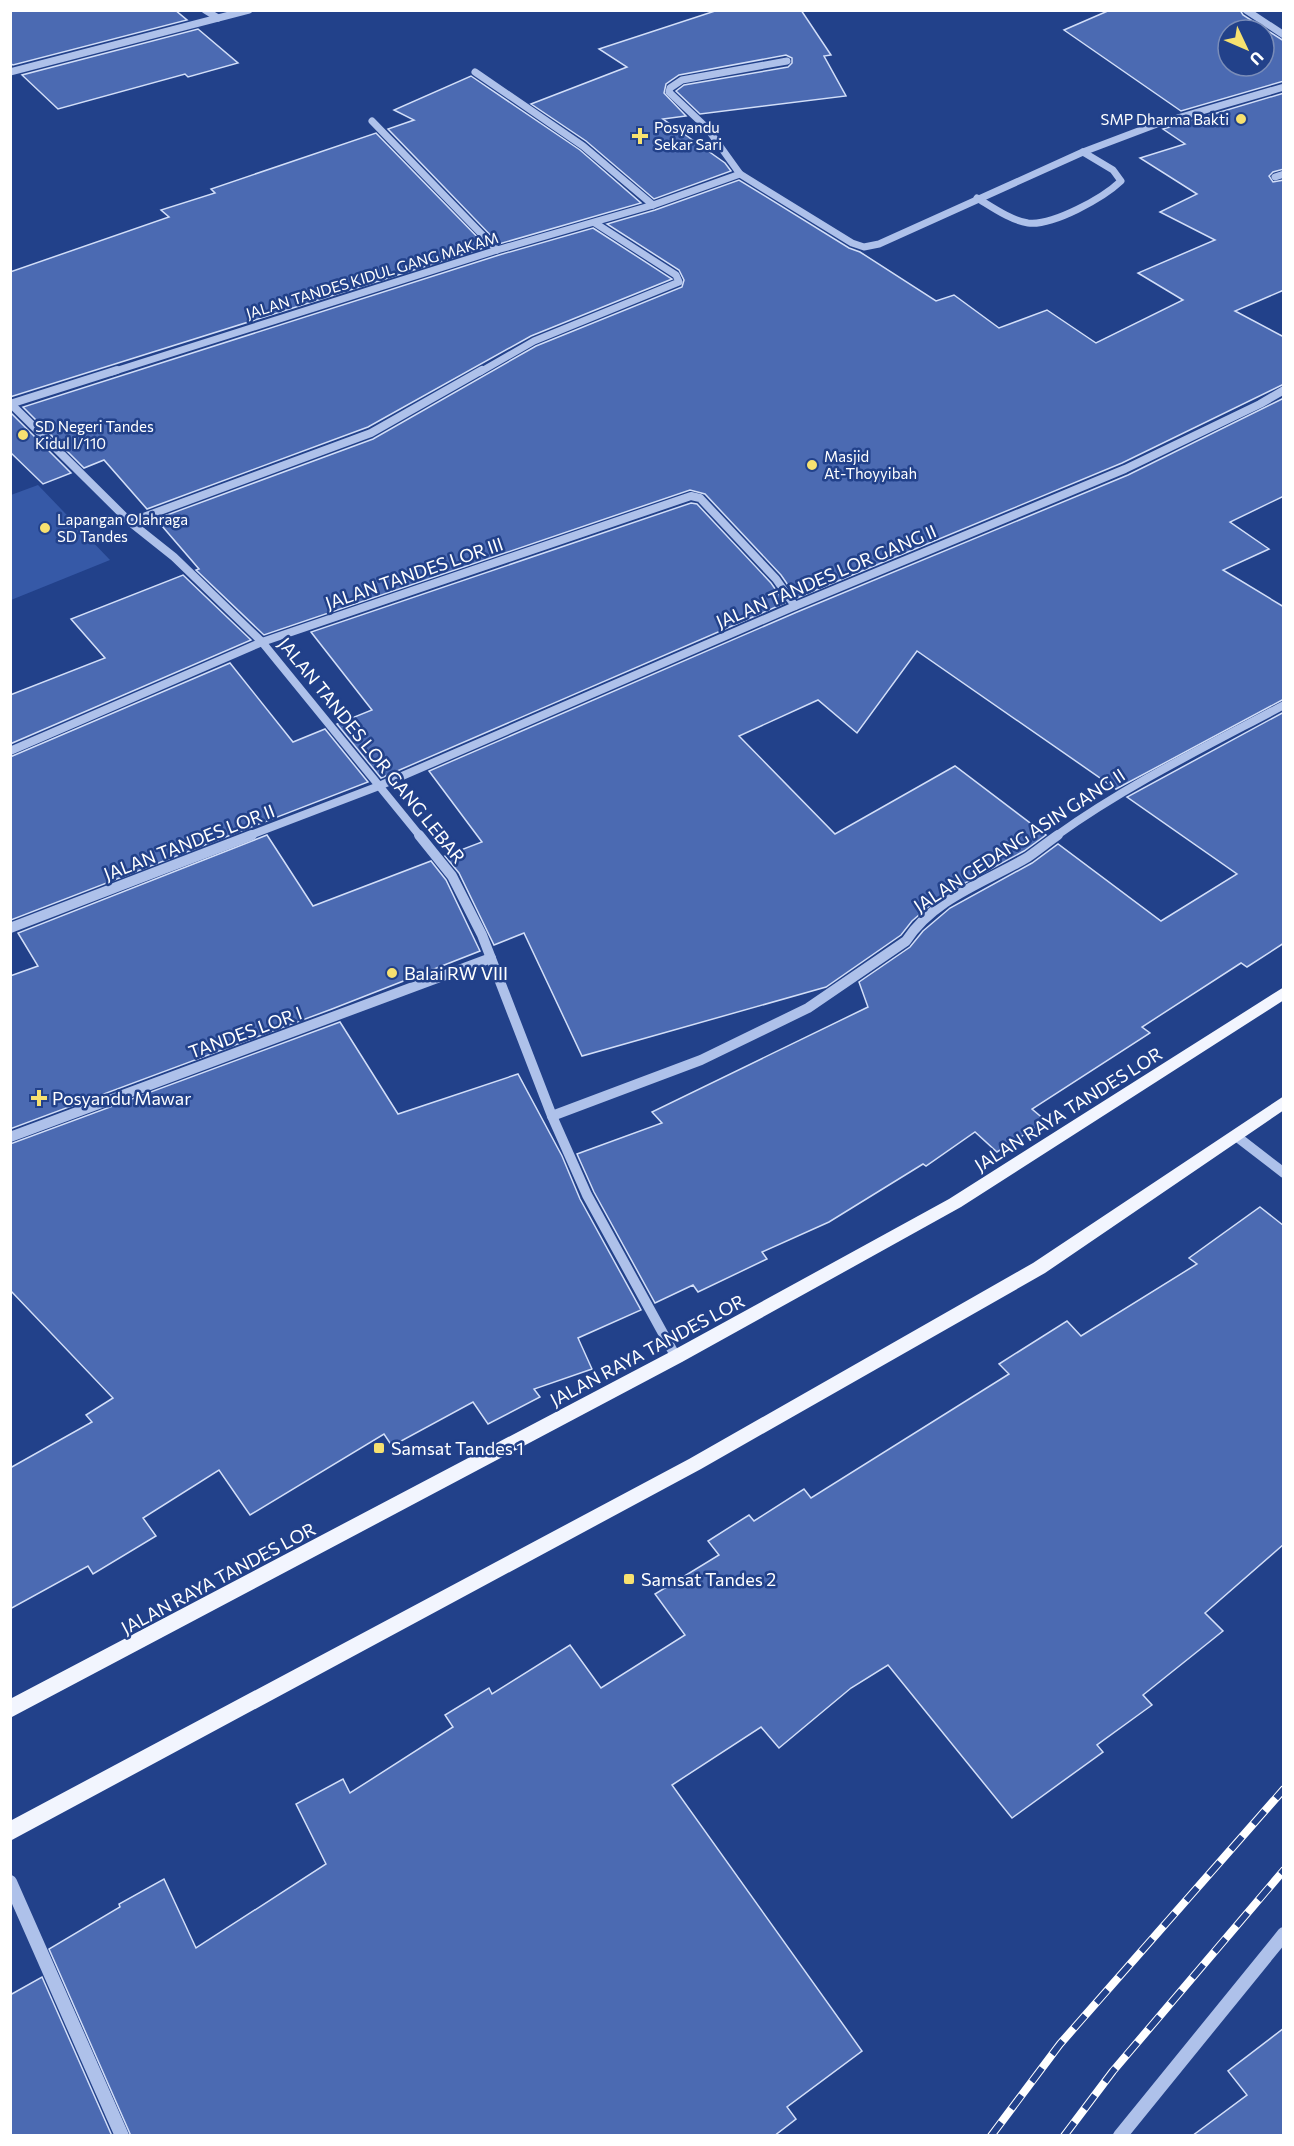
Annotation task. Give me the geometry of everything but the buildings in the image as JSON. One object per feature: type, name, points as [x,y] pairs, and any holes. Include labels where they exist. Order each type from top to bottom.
[{"type":"main road","name":"JALAN RAYA TANDES LOR","points":[[10,1709],[676,1357],[955,1203],[1214,1040],[1284,992]]},
{"type":"main road","points":[[10,1832],[695,1464],[1039,1268],[1284,1102]]},
{"type":"street","points":[[205,10],[218,18]]},
{"type":"street","points":[[10,72],[249,10]]},
{"type":"street","points":[[1246,10],[1284,35]]},
{"type":"street","points":[[788,61],[682,80],[670,88],[670,95],[699,120],[740,174],[852,243],[864,247],[879,244],[1083,152],[1157,124],[1284,87]]},
{"type":"street","points":[[475,72],[583,146],[653,205]]},
{"type":"street","points":[[372,121],[497,250]]},
{"type":"street","points":[[977,198],[1018,219],[1036,224],[1083,205],[1117,186],[1121,181],[1113,170],[1083,152]]},
{"type":"street","name":"JALAN TANDES KIDUL GANG MAKAM","points":[[11,404],[497,250],[653,205],[740,174]]},
{"type":"street","points":[[1275,177],[1284,174]]},
{"type":"street","points":[[130,522],[370,433],[534,341],[679,282],[676,275],[595,223]]},
{"type":"street","name":"JALAN TANDES LOR GANG II","points":[[379,786],[795,606],[1125,469],[1260,404],[1284,390]]},
{"type":"street","name":"JALAN TANDES LOR GANG LEBAR","points":[[11,404],[130,522],[174,557],[262,642],[452,876],[482,935],[552,1116],[587,1195],[676,1357]]},
{"type":"street","name":"JALAN TANDES LOR III","points":[[10,751],[262,642],[694,496],[700,498],[776,579],[795,606]]},
{"type":"street","name":"JALAN GEDANG ASIN GANG II","points":[[552,1116],[701,1060],[808,1008],[906,941],[915,927],[932,912],[1027,856],[1094,809],[1284,705]]},
{"type":"street","name":"JALAN TANDES LOR II","points":[[10,928],[379,786]]},
{"type":"street","name":"TANDES LOR I","points":[[10,1137],[491,958]]},
{"type":"street","points":[[1236,1136],[1284,1173]]},
{"type":"street","points":[[10,1882],[122,2136]]},
{"type":"street","points":[[1120,2136],[1284,1934]]},
{"type":"shaded area","name":"Lapangan Olahraga SD Tandes","points":[[38,485],[110,560],[11,600],[11,495]]},
{"type":"railway","points":[[991,2136],[1060,2044],[1284,1789]]},
{"type":"railway","points":[[1064,2136],[1113,2071],[1284,1870]]},
{"type":"place","name":"SMP Dharma Bakti","points":[[1241,119]]},
{"type":"place","name":"Posyandu Sekar Sari","points":[[640,136]]},
{"type":"place","name":"SD Negeri Tandes Kidul I/110","points":[[23,435]]},
{"type":"place","name":"Masjid At-Thoyyibah","points":[[812,465]]},
{"type":"place","name":"Lapangan Olahraga SD Tandes","points":[[45,528]]},
{"type":"place","name":"Balai RW VIII","points":[[392,973]]},
{"type":"place","name":"Posyandu Mawar","points":[[39,1098]]},
{"type":"place","name":"Samsat Tandes 1","points":[[379,1448]]},
{"type":"place","name":"Samsat Tandes 2","points":[[629,1579]]}]
